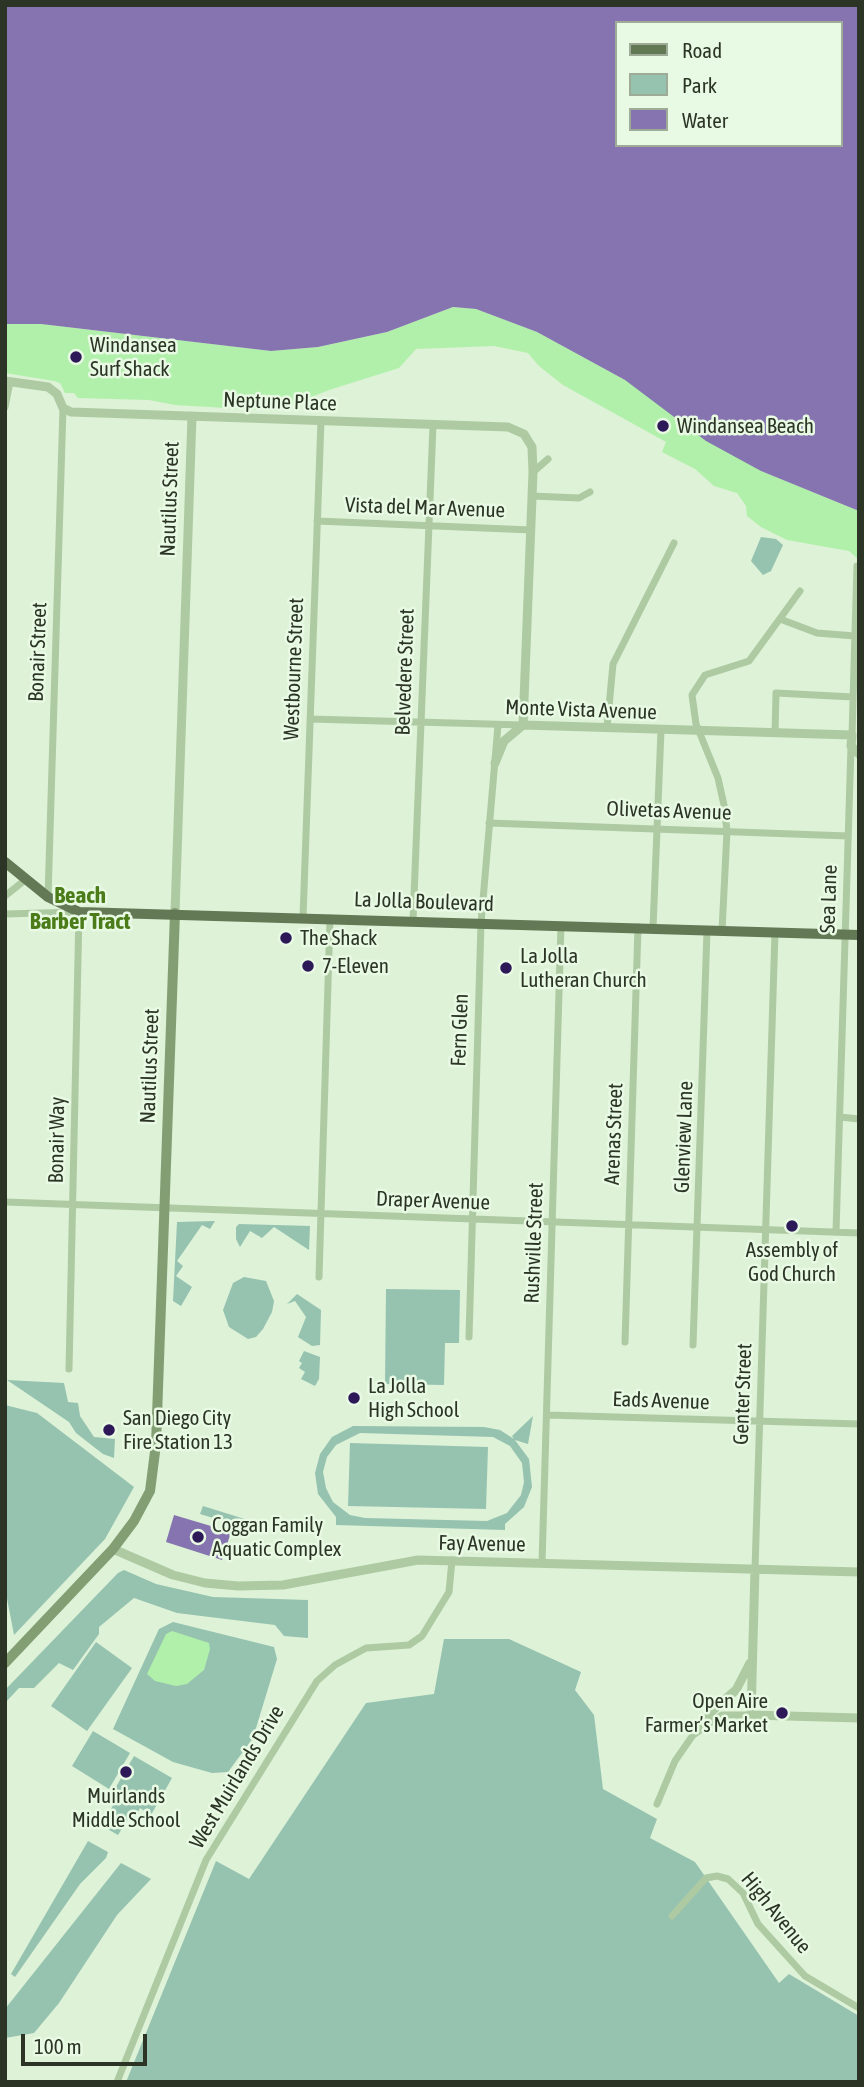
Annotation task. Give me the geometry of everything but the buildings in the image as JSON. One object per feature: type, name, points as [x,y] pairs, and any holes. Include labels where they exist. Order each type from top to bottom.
[{"type":"main road","name":"La Jolla Boulevard","points":[[5,862],[48,897],[79,912],[859,935]]},
{"type":"main road","name":"Nautilus Street","points":[[5,1663],[113,1549],[143,1507],[155,1464],[175,914]]},
{"type":"street","points":[[5,407],[7,382],[48,387],[57,394],[62,408]]},
{"type":"street","name":"Neptune Place","points":[[62,408],[71,412],[517,429],[529,439],[532,446],[533,472]]},
{"type":"street","name":"Bonair Street","points":[[48,897],[62,408]]},
{"type":"street","name":"Nautilus Street","points":[[175,914],[192,416]]},
{"type":"street","name":"Westbourne Street","points":[[303,917],[321,421]]},
{"type":"street","name":"Belvedere Street","points":[[413,920],[433,425]]},
{"type":"street","points":[[495,763],[504,741],[523,725],[533,472],[548,459]]},
{"type":"street","name":"Vista del Mar Avenue","points":[[532,496],[579,498],[590,492]]},
{"type":"street","name":"Vista del Mar Avenue","points":[[317,521],[531,530]]},
{"type":"street","points":[[607,728],[612,664],[674,542]]},
{"type":"street","name":"Sea Lane","points":[[836,1232],[857,566]]},
{"type":"street","points":[[722,931],[727,831],[718,778],[698,731],[691,701],[701,678],[726,666],[749,662],[800,591]]},
{"type":"street","points":[[780,619],[817,633],[855,636]]},
{"type":"street","points":[[775,733],[776,693],[853,697]]},
{"type":"street","name":"Monte Vista Avenue","points":[[310,719],[775,733],[851,741]]},
{"type":"street","name":"Fern Glen","points":[[469,1337],[481,923],[498,725]]},
{"type":"street","points":[[653,928],[661,730]]},
{"type":"street","points":[[851,741],[859,754]]},
{"type":"street","name":"Olivetas Avenue","points":[[489,823],[727,831],[848,838],[859,841]]},
{"type":"street","points":[[5,896],[25,880]]},
{"type":"street","points":[[5,914],[79,912]]},
{"type":"street","name":"Bonair Way","points":[[69,1369],[79,912]]},
{"type":"street","points":[[319,1277],[330,918]]},
{"type":"street","name":"Rushville Street","points":[[542,1563],[561,925]]},
{"type":"street","name":"Arenas Street","points":[[625,1342],[638,928]]},
{"type":"street","name":"Glenview Lane","points":[[693,1345],[707,931]]},
{"type":"street","name":"Genter Street","points":[[751,1715],[775,932]]},
{"type":"street","points":[[840,1117],[859,1119]]},
{"type":"street","name":"Draper Avenue","points":[[5,1202],[164,1210],[859,1233]]},
{"type":"street","name":"Eads Avenue","points":[[547,1415],[859,1424]]},
{"type":"street","name":"Fay Avenue","points":[[113,1549],[173,1575],[205,1583],[238,1586],[283,1586],[418,1560],[859,1572]]},
{"type":"street","name":"West Muirlands Drive","points":[[117,2082],[206,1860],[317,1681],[335,1665],[366,1648],[409,1645],[422,1636],[449,1592],[452,1560]]},
{"type":"street","points":[[657,1804],[682,1748],[713,1710],[736,1690],[753,1658]]},
{"type":"street","points":[[701,1727],[722,1715],[859,1718]]},
{"type":"street","name":"High Avenue","points":[[672,1916],[706,1878],[717,1876],[728,1879],[743,1893],[758,1924],[805,1976],[859,2008]]},
{"type":"green space","points":[[761,537],[776,539],[783,545],[771,571],[763,575],[751,561]]},
{"type":"green space","points":[[215,1221],[210,1229],[202,1225],[177,1261],[183,1266],[176,1276],[192,1287],[181,1306],[173,1301],[177,1222]]},
{"type":"green space","points":[[239,1224],[310,1226],[309,1250],[274,1227],[262,1238],[250,1231],[240,1247],[236,1239],[236,1227]]},
{"type":"green space","points":[[244,1277],[266,1281],[274,1301],[272,1312],[263,1329],[256,1337],[248,1339],[229,1327],[223,1310],[233,1283]]},
{"type":"green space","points":[[386,1289],[460,1290],[459,1343],[445,1343],[444,1385],[385,1384]]},
{"type":"green space","points":[[297,1294],[321,1310],[320,1345],[312,1346],[298,1337],[306,1317],[295,1301],[287,1304]]},
{"type":"green space","points":[[304,1351],[320,1357],[319,1379],[315,1386],[301,1379],[305,1372],[299,1368],[302,1363],[299,1361]]},
{"type":"green space","points":[[7,1380],[64,1383],[68,1402],[78,1403],[80,1416],[94,1437],[115,1439],[114,1458],[103,1454],[76,1433],[69,1422]]},
{"type":"green space","points":[[5,1405],[37,1413],[134,1487],[105,1539],[14,1635],[5,1588]]},
{"type":"green space","points":[[533,1416],[528,1444],[515,1440],[529,1459],[532,1487],[524,1507],[505,1524],[505,1530],[336,1525],[336,1517],[318,1494],[315,1473],[320,1454],[332,1437],[353,1426],[484,1427],[500,1430],[514,1439],[512,1436]],"holes":[[[360,1433],[493,1437],[510,1446],[522,1463],[524,1482],[521,1495],[507,1513],[487,1521],[365,1518],[350,1515],[333,1502],[326,1488],[323,1472],[327,1457],[336,1445]]]},
{"type":"green space","points":[[350,1443],[488,1447],[486,1509],[348,1506]]},
{"type":"green space","points":[[203,1506],[251,1521],[262,1520],[263,1527],[253,1530],[200,1514]]},
{"type":"green space","points":[[124,1570],[156,1584],[213,1597],[308,1600],[308,1638],[284,1636],[275,1625],[177,1613],[134,1598],[99,1627],[99,1634],[73,1670],[59,1663],[34,1688],[19,1688],[5,1703],[5,1690],[118,1573]]},
{"type":"green space","points":[[173,1622],[274,1647],[277,1659],[253,1738],[228,1772],[212,1773],[173,1762],[113,1729],[159,1629]]},
{"type":"green space","points":[[444,1639],[509,1639],[581,1672],[575,1690],[594,1715],[603,1789],[657,1819],[650,1838],[695,1862],[779,1983],[789,1974],[859,2016],[859,2082],[126,2082],[216,1861],[249,1879],[366,1703],[434,1694]]},
{"type":"green space","points":[[96,1642],[132,1668],[87,1731],[51,1706]]},
{"type":"green space","points":[[93,1731],[130,1753],[109,1789],[72,1766]]},
{"type":"green space","points":[[134,1756],[172,1778],[151,1815],[140,1808],[133,1822],[128,1819],[118,1835],[104,1827],[117,1795],[113,1792]]},
{"type":"green space","points":[[88,1841],[108,1852],[106,1858],[80,1884],[15,1977],[11,1974]]},
{"type":"green space","points":[[121,1863],[151,1879],[117,1915],[59,2003],[34,2033],[5,2038],[5,2009]]},
{"type":"sand","name":"Windansea Beach","points":[[453,307],[476,309],[537,332],[625,380],[761,471],[859,511],[859,560],[849,551],[787,540],[761,527],[747,516],[746,506],[737,493],[714,486],[695,469],[662,452],[666,442],[563,385],[539,366],[528,353],[494,346],[416,349],[399,368],[329,390],[277,411],[175,405],[149,400],[78,398],[74,393],[65,393],[60,383],[5,373],[5,324],[41,324],[271,351],[318,347],[387,332]]},
{"type":"sand","points":[[172,1631],[209,1643],[210,1649],[204,1670],[187,1684],[176,1686],[155,1681],[147,1674],[166,1634]]},
{"type":"water","points":[[5,5],[859,5],[859,511],[761,471],[706,441],[625,380],[537,332],[476,309],[453,307],[387,332],[318,347],[271,351],[41,324],[5,324]]},
{"type":"water","name":"Coggan Family Aquatic Complex","points":[[174,1515],[231,1532],[222,1560],[166,1542]]},
{"type":"place","name":"Windansea Surf Shack","points":[[76,357]]},
{"type":"place","name":"Windansea Beach","points":[[663,426]]},
{"type":"place","name":"The Shack","points":[[286,938]]},
{"type":"place","name":"7-Eleven","points":[[308,966]]},
{"type":"place","name":"La Jolla Lutheran Church","points":[[506,968]]},
{"type":"place","name":"Assembly of God Church","points":[[792,1226]]},
{"type":"place","name":"La Jolla High School","points":[[354,1398]]},
{"type":"place","name":"San Diego City Fire Station 13","points":[[109,1430]]},
{"type":"place","name":"Coggan Family Aquatic Complex","points":[[198,1537]]},
{"type":"place","name":"Open Aire Farmer’s Market","points":[[782,1713]]},
{"type":"place","name":"Muirlands Middle School","points":[[126,1772]]},
{"type":"district","name":"Beach Barber Tract","points":[[80,909]]}]
